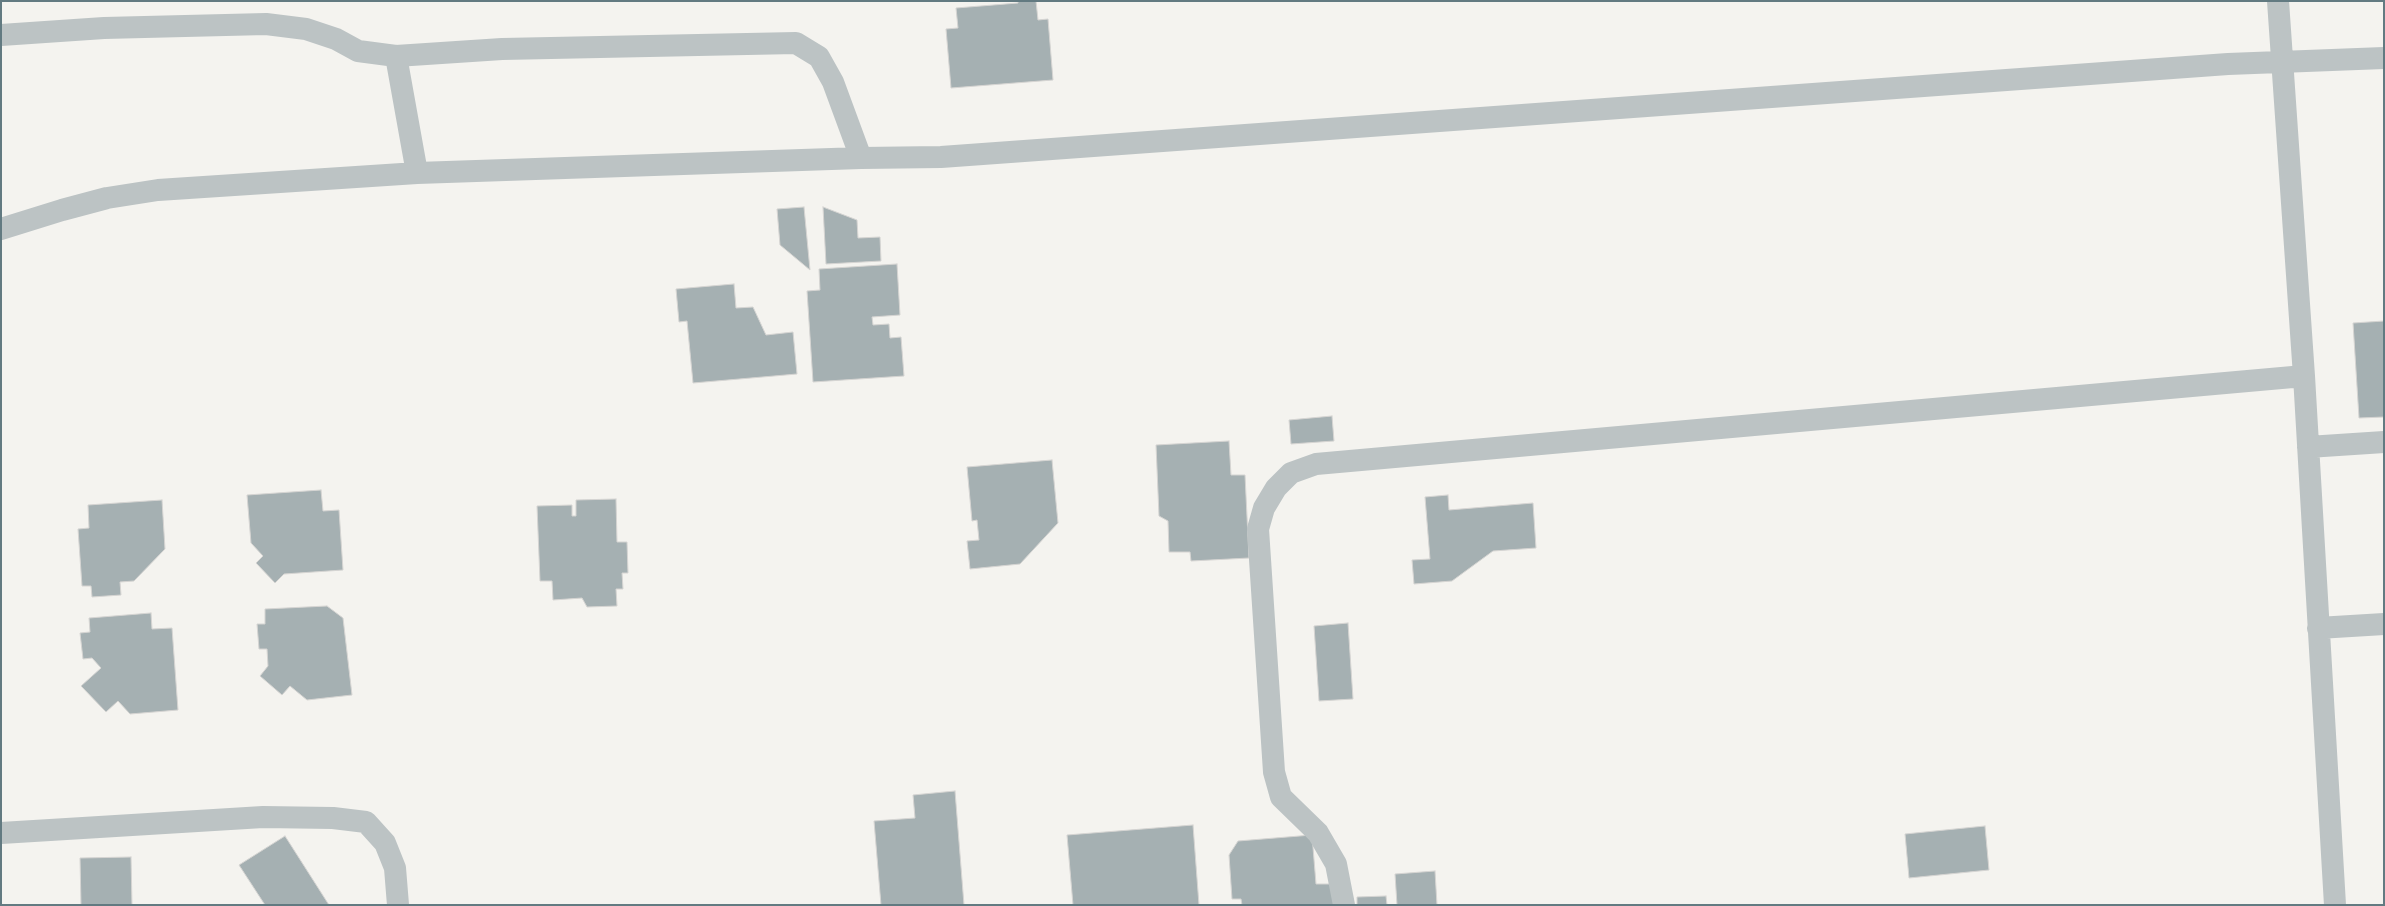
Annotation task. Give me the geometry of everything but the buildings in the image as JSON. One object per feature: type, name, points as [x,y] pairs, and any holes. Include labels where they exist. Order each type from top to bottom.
[{"type":"street","points":[[2278,1],[2304,376],[2334,905]]},
{"type":"street","points":[[1,34],[104,28],[266,24],[306,29],[336,39],[358,51],[396,56],[502,49],[796,43],[819,57],[833,82],[861,158]]},
{"type":"street","points":[[396,56],[417,173]]},
{"type":"street","points":[[1,229],[92,202],[158,190],[417,173],[949,156],[2228,64],[2384,58]]},
{"type":"street","points":[[1344,905],[1336,864],[1318,833],[1281,797],[1274,772],[1258,529],[1264,508],[1276,488],[1291,473],[1316,464],[2304,376]]},
{"type":"street","points":[[2308,447],[2384,442]]},
{"type":"street","points":[[2318,628],[2384,624]]},
{"type":"street","points":[[1,834],[264,817],[333,818],[366,822],[385,843],[395,868],[398,905]]}]
